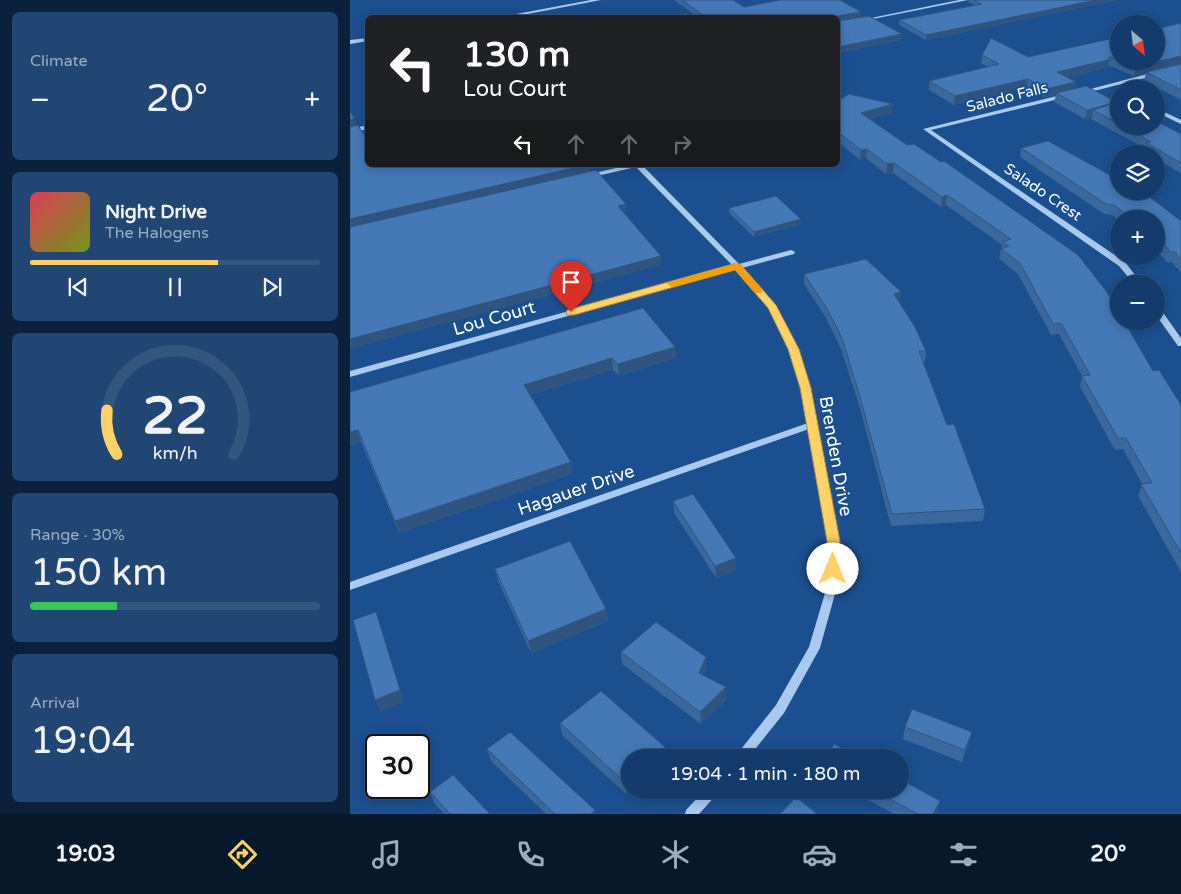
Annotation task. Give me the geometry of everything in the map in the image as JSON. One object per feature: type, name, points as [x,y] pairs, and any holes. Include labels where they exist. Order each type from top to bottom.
[{"type":"street","points":[[513,15],[599,0]]},
{"type":"street","points":[[856,22],[966,0]]},
{"type":"street","points":[[350,42],[365,40]]},
{"type":"street","name":"Salado Falls","points":[[926,129],[1163,72]]},
{"type":"street","points":[[1165,114],[1181,122]]},
{"type":"street","points":[[350,131],[365,128]]},
{"type":"street","name":"Salado Crest","points":[[926,129],[1122,264],[1131,275]]},
{"type":"street","points":[[579,178],[628,167]]},
{"type":"street","name":"Brenden Drive","points":[[639,167],[737,266],[772,307],[794,349],[806,388],[833,541],[833,583],[814,648],[780,709],[747,749]]},
{"type":"street","name":"Lou Court","points":[[350,374],[792,252]]},
{"type":"street","points":[[1165,322],[1181,344]]},
{"type":"street","name":"Hagauer Drive","points":[[350,586],[812,424]]},
{"type":"street","points":[[691,814],[705,799]]},
{"type":"building","points":[[682,0],[733,0],[744,7],[780,0],[840,0],[861,12],[840,16],[703,15]]},
{"type":"building","points":[[974,0],[1096,0],[926,35],[899,20],[982,4]]},
{"type":"building","points":[[869,16],[902,34],[840,47],[840,21]]},
{"type":"building","points":[[1181,23],[1181,56],[1165,60],[1165,27]]},
{"type":"building","points":[[991,38],[1028,57],[1110,39],[1110,57],[1108,60],[1057,72],[1076,82],[1046,89],[1028,79],[955,96],[929,81],[999,64],[982,55]]},
{"type":"building","points":[[1181,64],[1181,90],[1165,82],[1165,80],[1146,72],[1165,70],[1165,68]]},
{"type":"building","points":[[1086,86],[1110,98],[1110,104],[1087,110],[1056,93]]},
{"type":"building","points":[[849,94],[893,104],[861,113],[907,145],[914,144],[941,162],[944,161],[1078,255],[1107,292],[1110,297],[1110,330],[1129,330],[1153,371],[1159,370],[1181,405],[1181,553],[1141,484],[1152,483],[1126,438],[1118,438],[1082,376],[1090,375],[1061,323],[1053,324],[1020,263],[1001,249],[1009,246],[1002,242],[1011,239],[947,195],[942,197],[894,163],[887,164],[867,149],[861,150],[840,134],[840,98]]},
{"type":"building","points":[[1110,105],[1110,119],[1093,110]]},
{"type":"building","points":[[350,111],[354,118],[350,120]]},
{"type":"building","points":[[358,125],[365,135],[365,167],[578,167],[350,219],[350,127]]},
{"type":"building","points":[[1165,126],[1181,134],[1181,163],[1165,154],[1165,145],[1150,145],[1146,143],[1151,142],[1138,135],[1165,135]]},
{"type":"building","points":[[1048,141],[1110,175],[1110,200],[1154,200],[1181,221],[1181,259],[1175,252],[1171,252],[1165,246],[1165,210],[1120,210],[1114,205],[1106,204],[1021,148]]},
{"type":"building","points":[[596,170],[626,204],[618,206],[661,256],[350,339],[350,227]]},
{"type":"building","points":[[776,196],[801,219],[754,232],[729,208]]},
{"type":"building","points":[[866,259],[901,292],[894,294],[915,327],[926,351],[919,351],[947,425],[954,424],[985,509],[892,514],[842,338],[826,307],[804,274]]},
{"type":"building","points":[[643,308],[675,347],[618,364],[612,358],[524,385],[571,462],[395,521],[358,430],[350,432],[350,392]]},
{"type":"building","points":[[693,494],[736,558],[715,566],[673,501]]},
{"type":"building","points":[[570,541],[606,609],[528,641],[495,569]]},
{"type":"building","points":[[376,612],[400,690],[375,700],[353,620]]},
{"type":"building","points":[[656,622],[706,657],[699,673],[726,687],[700,712],[621,652]]},
{"type":"building","points":[[601,691],[665,747],[663,749],[621,749],[621,778],[560,723]]},
{"type":"building","points":[[912,709],[972,732],[965,750],[905,727]]},
{"type":"building","points":[[510,732],[595,810],[591,814],[555,814],[487,749]]},
{"type":"building","points":[[834,744],[843,749],[831,749]]},
{"type":"building","points":[[453,775],[490,814],[450,814],[430,792]]},
{"type":"building","points":[[909,784],[940,801],[933,814],[918,814],[890,799],[909,799]]},
{"type":"building","points":[[794,799],[798,799],[817,814],[780,814]]},
{"type":"slow traffic","points":[[672,284],[737,266],[758,291]]},
{"type":"route","points":[[571,312],[737,266],[772,307],[794,349],[806,388],[833,541],[833,569]]}]
